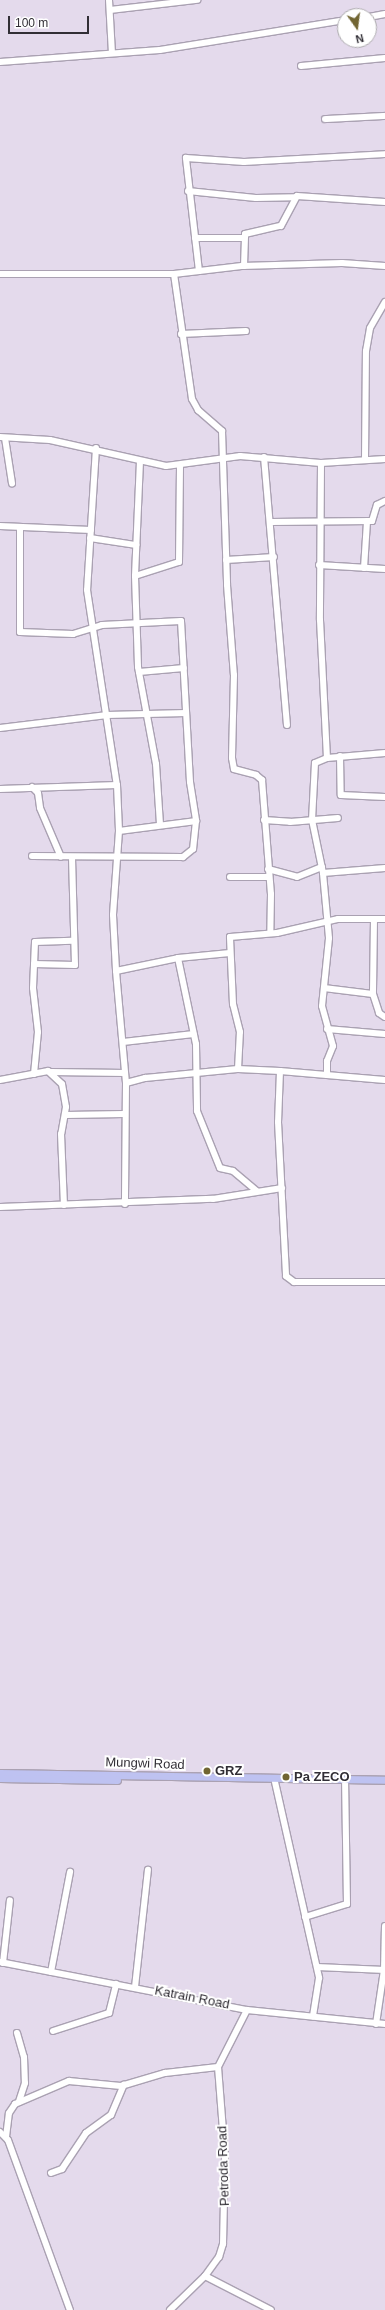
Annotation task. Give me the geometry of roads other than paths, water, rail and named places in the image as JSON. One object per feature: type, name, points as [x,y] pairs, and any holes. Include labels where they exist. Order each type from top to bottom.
[{"type":"main road","name":"Mungwi Road","points":[[0,1773],[385,1780]]},
{"type":"main road","name":"Mungwi Road","points":[[0,1778],[385,1784]]},
{"type":"street","points":[[109,0],[112,54]]},
{"type":"street","points":[[110,10],[197,0]]},
{"type":"street","points":[[0,62],[160,50],[337,21]]},
{"type":"street","points":[[301,66],[385,58]]},
{"type":"street","points":[[325,119],[385,116]]},
{"type":"street","points":[[199,271],[188,191],[186,158],[244,162],[385,154]]},
{"type":"street","points":[[188,191],[256,198],[294,197],[385,202]]},
{"type":"street","points":[[244,266],[244,238],[247,231],[281,226],[294,197]]},
{"type":"street","points":[[195,238],[244,238]]},
{"type":"street","points":[[0,274],[174,274],[244,266],[358,263],[385,266]]},
{"type":"street","points":[[174,274],[181,334],[192,398],[198,410],[221,428],[226,560],[234,675],[232,758],[234,769],[256,774],[262,780],[269,877],[270,933]]},
{"type":"street","points":[[365,460],[366,351],[370,328],[385,302]]},
{"type":"street","points":[[181,334],[246,331]]},
{"type":"street","points":[[12,483],[3,437],[50,440],[96,448],[140,461],[180,466],[223,458],[264,457],[321,463],[385,459]]},
{"type":"street","points":[[96,448],[87,590],[117,785],[119,831],[113,914],[116,972],[126,1083],[124,1114],[125,1204]]},
{"type":"street","points":[[264,457],[274,556],[287,725]]},
{"type":"street","points":[[140,461],[135,576],[136,624],[139,672],[145,713],[156,764],[160,824]]},
{"type":"street","points":[[321,463],[319,565],[327,758]]},
{"type":"street","points":[[135,576],[179,562],[180,466]]},
{"type":"street","points":[[271,522],[374,520],[377,505],[385,501]]},
{"type":"street","points":[[364,568],[367,521]]},
{"type":"street","points":[[0,526],[91,530]]},
{"type":"street","points":[[20,527],[20,632],[73,634],[93,627],[181,621],[186,713],[196,821],[193,849],[183,857],[72,858],[32,856]]},
{"type":"street","points":[[90,538],[136,545]]},
{"type":"street","points":[[226,560],[274,556]]},
{"type":"street","points":[[319,565],[385,569]]},
{"type":"street","points":[[139,672],[184,668]]},
{"type":"street","points":[[0,728],[107,715],[186,713]]},
{"type":"street","points":[[327,1075],[327,1061],[332,1046],[322,1006],[328,920],[322,870],[312,820],[315,763],[327,758],[340,756],[385,753]]},
{"type":"street","points":[[340,756],[342,795],[385,798]]},
{"type":"street","points":[[0,789],[117,785]]},
{"type":"street","points":[[32,787],[38,793],[40,808],[61,857]]},
{"type":"street","points":[[264,820],[312,820],[338,818]]},
{"type":"street","points":[[119,831],[160,824],[196,821]]},
{"type":"street","points":[[34,964],[75,965],[72,941],[72,858]]},
{"type":"street","points":[[268,870],[297,877],[322,870],[385,868]]},
{"type":"street","points":[[230,877],[269,877]]},
{"type":"street","points":[[238,1069],[240,1032],[233,1004],[230,937],[270,933],[328,920],[385,918]]},
{"type":"street","points":[[374,919],[373,994],[379,1013],[385,1018]]},
{"type":"street","points":[[34,1074],[38,1032],[34,964],[36,940],[72,941]]},
{"type":"street","points":[[116,972],[178,958],[230,953]]},
{"type":"street","points":[[178,958],[194,1034],[198,1074],[198,1111],[220,1168],[232,1171],[257,1190]]},
{"type":"street","points":[[324,988],[373,994]]},
{"type":"street","points":[[327,1029],[385,1034]]},
{"type":"street","points":[[123,1042],[194,1034]]},
{"type":"street","points":[[126,1083],[145,1078],[238,1069],[385,1080]]},
{"type":"street","points":[[280,1071],[278,1122],[282,1188],[282,1236],[288,1280],[385,1282]]},
{"type":"street","points":[[50,1072],[64,1090],[66,1115],[61,1134],[64,1205]]},
{"type":"street","points":[[0,1080],[50,1072],[125,1073]]},
{"type":"street","points":[[66,1115],[124,1114]]},
{"type":"street","points":[[0,1207],[125,1204],[227,1198],[257,1190],[282,1188]]},
{"type":"street","points":[[274,1782],[320,1984],[313,2017]]},
{"type":"street","points":[[305,1917],[347,1904],[345,1783]]},
{"type":"street","points":[[135,1987],[148,1870]]},
{"type":"street","points":[[51,1972],[70,1872]]},
{"type":"street","points":[[1,1962],[10,1900]]},
{"type":"street","points":[[376,2024],[384,1970],[385,1926]]},
{"type":"street","name":"Katrain Road","points":[[1,1962],[247,2010],[385,2024]]},
{"type":"street","points":[[317,1967],[384,1970]]},
{"type":"street","points":[[54,2031],[109,2013],[116,1984]]},
{"type":"street","points":[[70,2310],[6,2137],[9,2110],[19,2102],[69,2081],[124,2085],[165,2073],[218,2067],[247,2010]]},
{"type":"street","points":[[17,2033],[24,2054],[25,2080],[19,2102]]},
{"type":"street","name":"Petroda Road","points":[[170,2310],[205,2276],[219,2257],[225,2226],[225,2156],[218,2067]]},
{"type":"street","points":[[51,2173],[62,2169],[86,2133],[111,2115],[124,2085]]},
{"type":"street","points":[[0,2132],[6,2137]]},
{"type":"street","points":[[205,2276],[271,2310]]},
{"type":"place","name":"GRZ","points":[[207,1771]]},
{"type":"place","name":"Pa ZECO","points":[[286,1777]]}]
